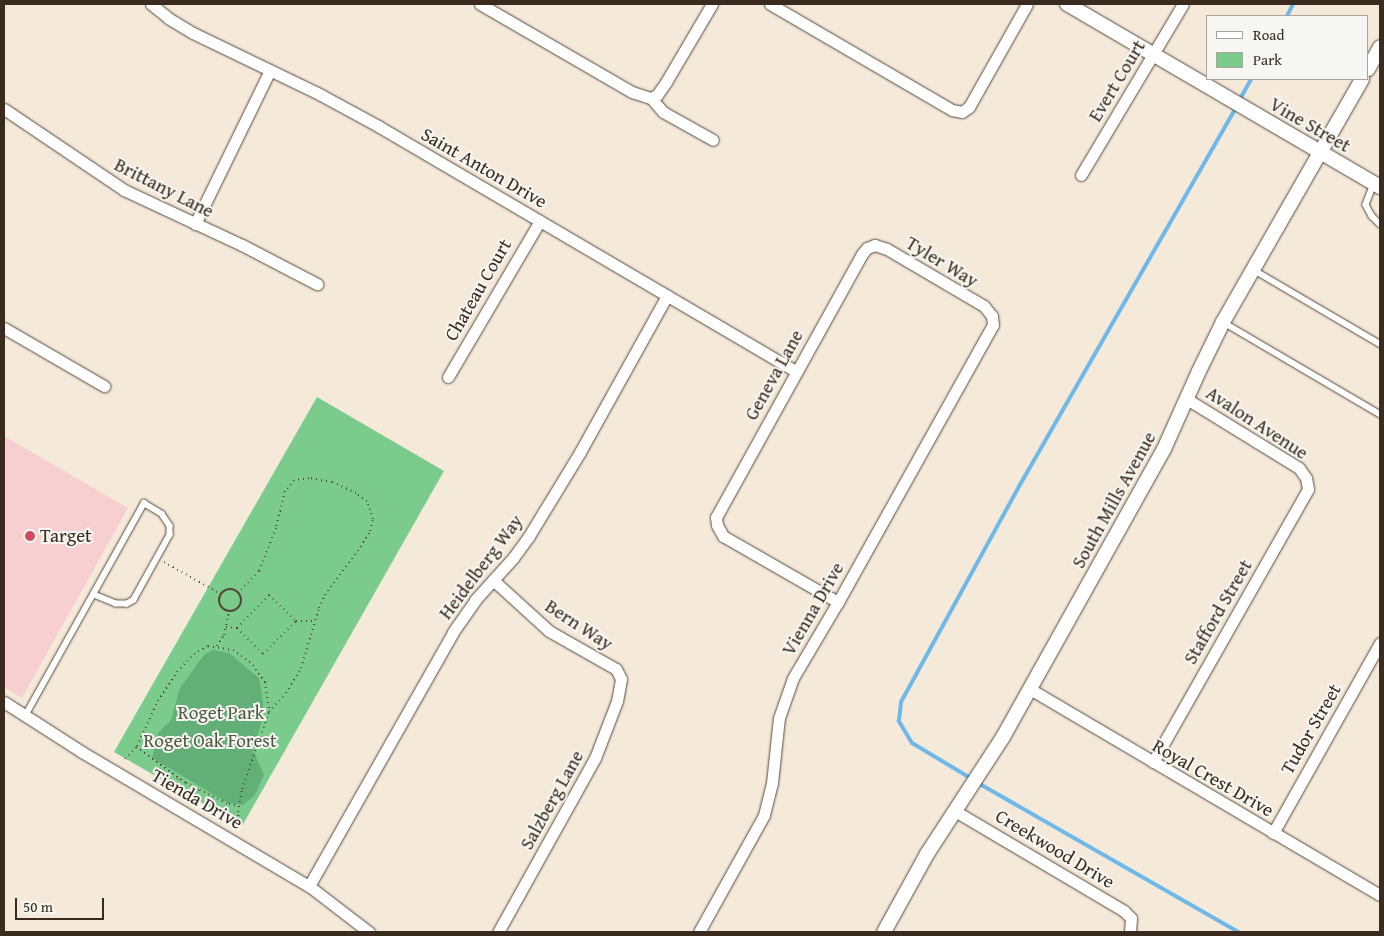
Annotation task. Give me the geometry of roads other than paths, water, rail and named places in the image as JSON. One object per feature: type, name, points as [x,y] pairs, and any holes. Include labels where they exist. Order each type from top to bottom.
[{"type":"street","name":"Saint Anton Drive","points":[[151,4],[181,26],[370,122],[796,371]]},
{"type":"street","points":[[480,4],[632,92],[651,98],[663,112],[713,140]]},
{"type":"street","points":[[651,98],[657,95],[666,82],[712,4]]},
{"type":"street","points":[[770,4],[952,110],[962,112],[968,107],[1027,4]]},
{"type":"street","name":"Vine Street","points":[[1067,4],[1377,186]]},
{"type":"street","name":"Evert Court","points":[[1081,175],[1183,4]]},
{"type":"street","points":[[1369,67],[1380,46]]},
{"type":"street","points":[[195,224],[270,70]]},
{"type":"street","name":"South Mills Avenue","points":[[886,931],[927,854],[999,744],[1161,455],[1223,322],[1361,80]]},
{"type":"street","name":"Brittany Lane","points":[[4,109],[107,180],[242,245],[317,284]]},
{"type":"street","name":"Chateau Court","points":[[448,377],[540,220]]},
{"type":"street","name":"Tyler Way","points":[[871,246],[887,249],[984,306],[992,316]]},
{"type":"street","name":"Geneva Lane","points":[[838,602],[723,536],[717,525],[717,512],[862,254],[871,246]]},
{"type":"street","name":"Heidelberg Way","points":[[309,886],[453,632],[471,605],[513,558],[536,524],[580,452],[667,296]]},
{"type":"street","name":"Vienna Drive","points":[[699,932],[764,815],[770,794],[779,718],[784,698],[793,678],[838,602],[991,330],[992,316]]},
{"type":"street","points":[[4,328],[104,386]]},
{"type":"street","name":"Avalon Avenue","points":[[1187,399],[1299,468],[1306,478]]},
{"type":"street","name":"Stafford Street","points":[[1152,762],[1308,489],[1306,478]]},
{"type":"street","name":"Bern Way","points":[[493,580],[549,631],[616,669],[621,678]]},
{"type":"street","name":"Tudor Street","points":[[1273,832],[1380,643]]},
{"type":"street","name":"Salzberg Lane","points":[[498,932],[595,758],[617,701],[621,678]]},
{"type":"street","name":"Royal Crest Drive","points":[[1030,689],[1380,895]]},
{"type":"street","name":"Tienda Drive","points":[[4,702],[82,752],[309,886],[369,932]]},
{"type":"street","name":"Creekwood Drive","points":[[955,811],[1124,911],[1131,927]]},
{"type":"lane","points":[[1377,186],[1366,205],[1372,216],[1380,224]]},
{"type":"lane","points":[[1252,269],[1380,344]]},
{"type":"lane","points":[[1223,322],[1380,414]]},
{"type":"lane","points":[[25,716],[144,503],[162,514],[170,526],[170,535],[130,602],[116,604],[94,595]]},
{"type":"waterway","points":[[1288,15],[1293,4]]},
{"type":"waterway","points":[[1239,101],[1250,80]]},
{"type":"waterway","points":[[972,779],[912,743],[899,721],[901,702],[1021,483],[1236,107]]},
{"type":"waterway","points":[[978,783],[1238,932]]},
{"type":"place","name":"Target","points":[[30,536]]},
{"type":"park label","name":"Roget Park","points":[[221,713]]},
{"type":"park label","name":"Roget Oak Forest","points":[[210,741]]}]
